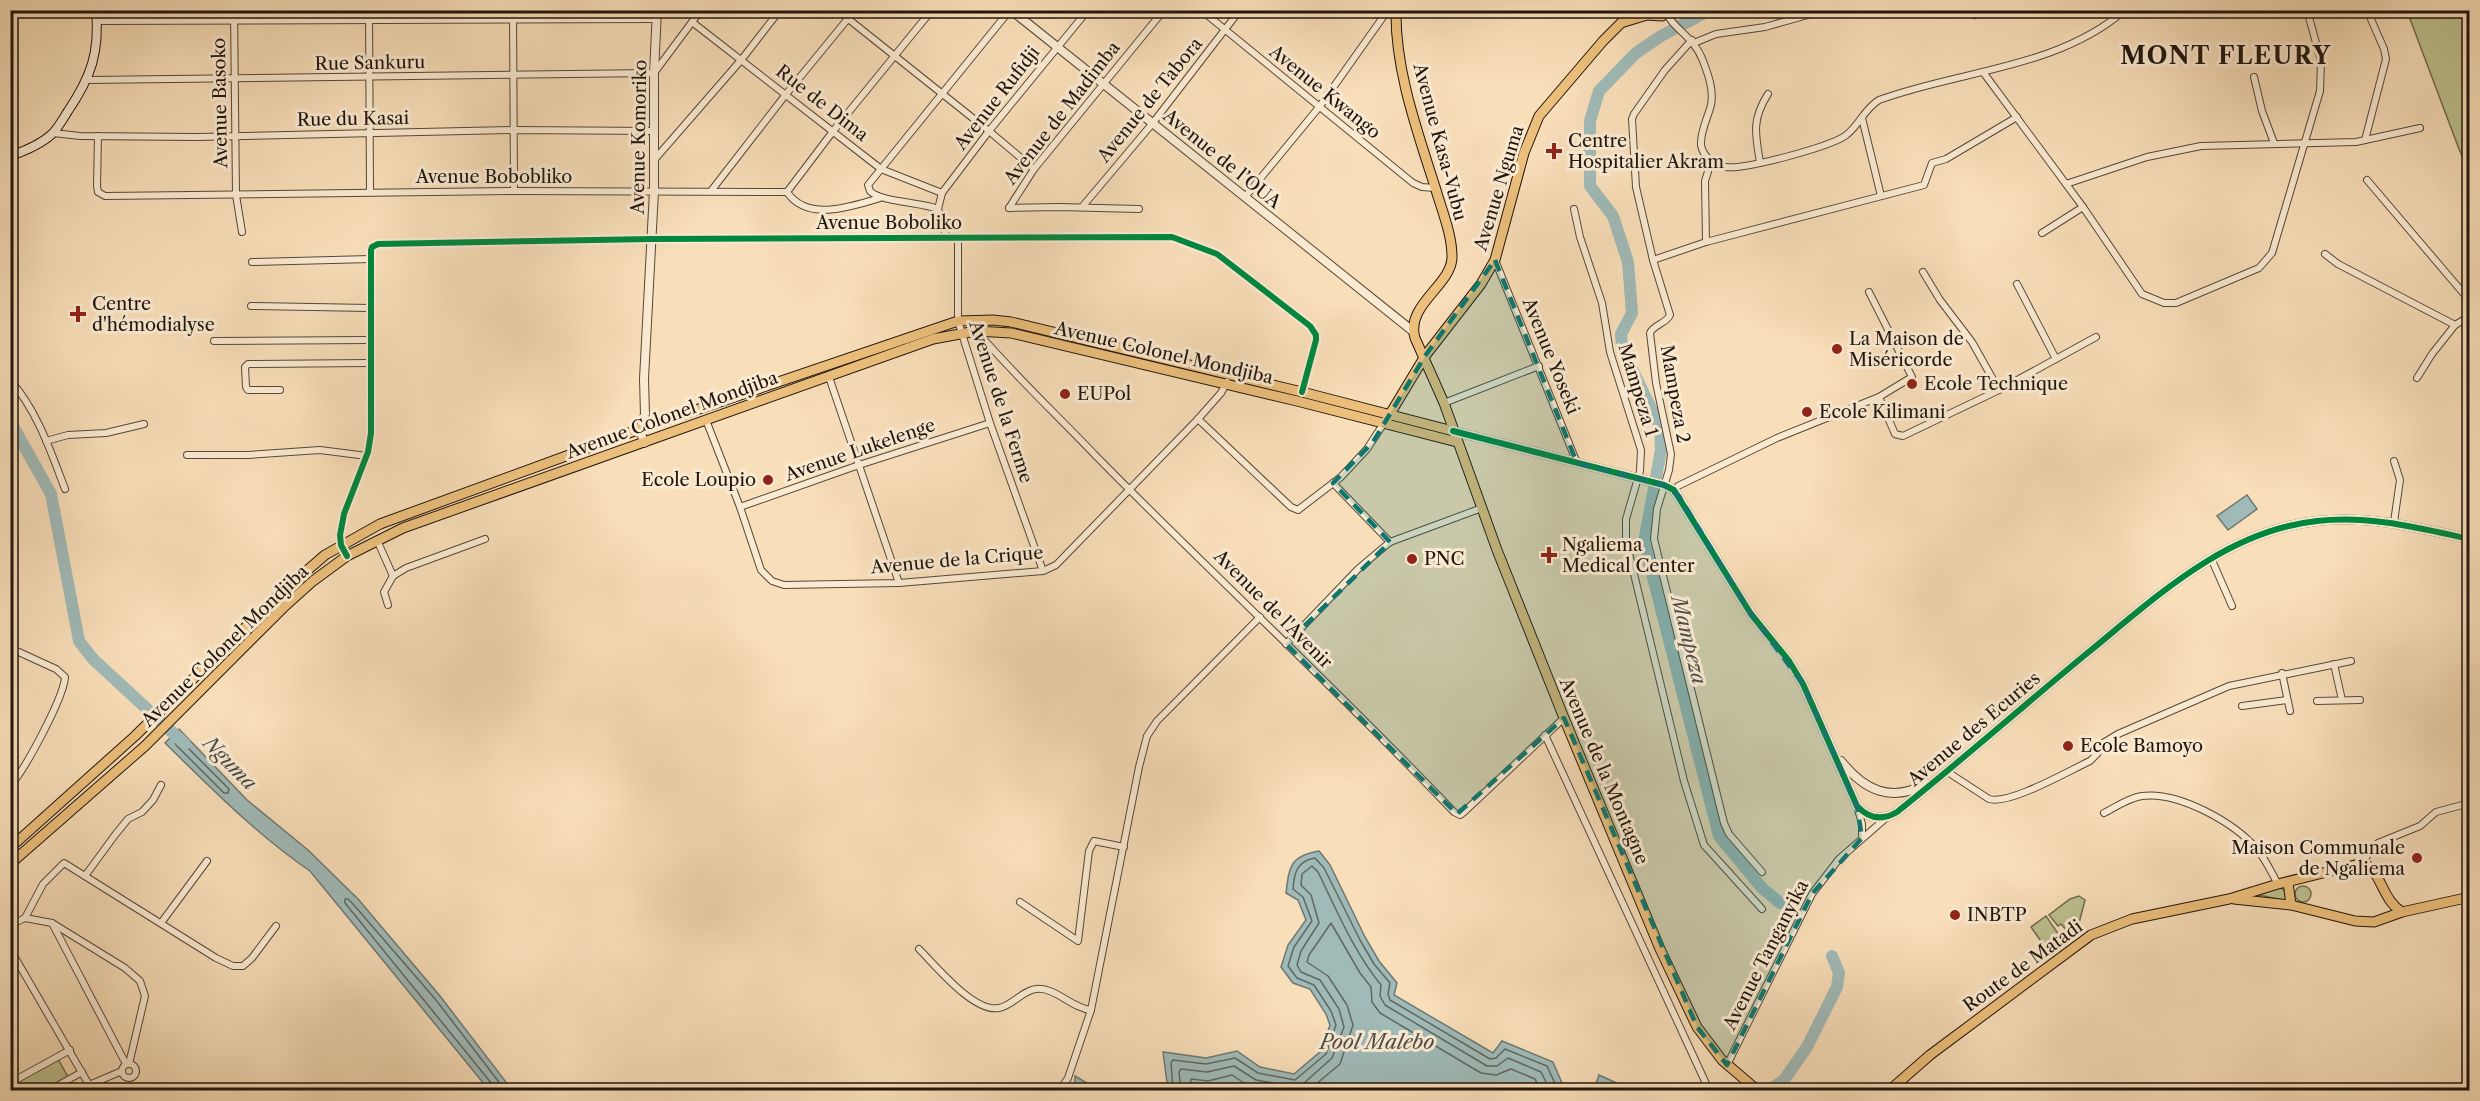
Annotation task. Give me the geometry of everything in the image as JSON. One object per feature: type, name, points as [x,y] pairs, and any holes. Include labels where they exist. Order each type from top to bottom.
[{"type":"main road","points":[[10,156],[40,143],[53,133],[87,80],[96,54],[96,10]]},
{"type":"main road","name":"Avenue Nguma","points":[[1387,419],[1425,356],[1481,284],[1495,260],[1524,153],[1539,116],[1595,49],[1634,10]]},
{"type":"main road","name":"Avenue Kasa-Vubu","points":[[1390,11],[1402,68],[1447,226],[1452,256],[1451,264],[1421,307],[1414,332]]},
{"type":"main road","points":[[1621,22],[1647,15],[1664,14]]},
{"type":"main road","name":"Avenue Colonel Mondjiba","points":[[10,848],[135,736],[273,600],[340,544],[380,524],[640,429],[963,321],[1011,322],[1229,374],[1302,392],[1457,442]]},
{"type":"main road","name":"Avenue Colonel Mondjiba","points":[[10,864],[145,746],[312,582],[347,556],[403,528],[933,339],[961,332],[1011,333],[1227,385],[1453,431]]},
{"type":"main road","points":[[1414,332],[1444,403],[1457,442]]},
{"type":"main road","name":"Avenue de la Montagne","points":[[1457,442],[1564,718],[1660,949],[1697,1027],[1727,1065],[1757,1090]]},
{"type":"main road","points":[[2363,863],[2373,870],[2392,906],[2402,912]]},
{"type":"main road","name":"Route de Matadi","points":[[1890,1090],[1930,1055],[2091,935],[2132,919],[2229,899],[2363,863]]},
{"type":"main road","points":[[2288,882],[2291,905]]},
{"type":"main road","name":"Route de Matadi","points":[[2229,899],[2291,905],[2355,921],[2374,922],[2402,912],[2469,897]]},
{"type":"street","name":"Avenue Basoko","points":[[234,10],[236,195],[242,232]]},
{"type":"street","points":[[369,10],[370,192]]},
{"type":"street","points":[[513,10],[514,191]]},
{"type":"street","points":[[654,74],[701,10]]},
{"type":"street","points":[[655,159],[742,59],[780,10]]},
{"type":"street","points":[[837,10],[1034,169]]},
{"type":"street","points":[[711,191],[855,10]]},
{"type":"street","points":[[932,10],[834,130],[787,192],[792,200],[806,208],[841,208],[880,198],[911,201],[938,209],[947,238]]},
{"type":"street","points":[[880,198],[870,191],[868,185],[1011,10]]},
{"type":"street","name":"Avenue de l’OUA","points":[[1011,10],[1372,301],[1414,332]]},
{"type":"street","name":"Avenue Rufidji","points":[[938,209],[942,193],[989,131],[1088,10]]},
{"type":"street","name":"Avenue de Madimba","points":[[1082,207],[1009,208],[1034,169],[1164,10]]},
{"type":"street","name":"Avenue Kwango","points":[[1201,10],[1413,183],[1422,187],[1435,188]]},
{"type":"street","name":"Avenue de Tabora","points":[[1082,207],[1152,124],[1240,10]]},
{"type":"street","points":[[1691,39],[1766,27],[1826,10]]},
{"type":"street","points":[[1975,15],[1987,10]]},
{"type":"street","points":[[1664,14],[1691,39],[1704,62],[1712,89],[1711,106],[1701,145],[1711,162],[1730,168],[1821,146],[1843,137],[1862,118],[1867,109],[1879,100],[2078,43],[2097,32],[2125,10]]},
{"type":"street","points":[[1983,72],[2083,207],[2142,294],[2164,303],[2176,303],[2249,273],[2267,261],[2283,218],[2320,91],[2322,76],[2319,49],[2307,10]]},
{"type":"street","points":[[2365,140],[2386,59],[2367,10]]},
{"type":"street","points":[[1245,197],[1320,106],[1390,11]]},
{"type":"street","points":[[97,21],[513,20],[657,15]]},
{"type":"street","name":"Avenue Komoriko","points":[[644,443],[640,429],[645,414],[644,379],[655,159],[654,74],[657,15]]},
{"type":"street","name":"Rue de Dima","points":[[692,22],[787,93],[881,169],[942,193]]},
{"type":"street","name":"Mampeza 2","points":[[1691,39],[1665,70],[1632,119],[1635,179],[1653,260],[1670,315],[1667,321],[1651,330],[1650,335],[1656,383],[1671,454],[1661,485],[1654,539],[1695,697],[1722,816],[1729,834],[1762,872]]},
{"type":"street","name":"Rue Sankuru","points":[[87,80],[654,74]]},
{"type":"street","points":[[2253,77],[2274,143]]},
{"type":"street","points":[[1760,162],[1755,127],[1758,110],[1768,94]]},
{"type":"street","points":[[1653,260],[1706,242],[1924,185],[1932,163],[1946,159],[2017,117]]},
{"type":"street","points":[[1862,118],[1881,195]]},
{"type":"street","points":[[2066,184],[2147,157],[2201,146],[2356,142],[2420,128]]},
{"type":"street","name":"Rue du Kasai","points":[[53,133],[98,136],[236,136],[514,129],[654,131]]},
{"type":"street","name":"Avenue Bobobliko","points":[[98,136],[97,186],[100,194],[105,196],[514,191],[787,192]]},
{"type":"street","points":[[1706,242],[1705,181],[1711,162]]},
{"type":"street","points":[[2367,180],[2469,301]]},
{"type":"street","points":[[1082,207],[1138,209]]},
{"type":"street","points":[[2042,233],[2083,207]]},
{"type":"street","name":"Mampeza 1","points":[[1574,209],[1580,237],[1602,303],[1610,352],[1641,450],[1642,462],[1639,479],[1626,519],[1626,541],[1684,780],[1704,845],[1762,909]]},
{"type":"street","name":"Avenue Boboliko","points":[[371,259],[372,247],[378,244],[651,239],[1162,235],[1181,239],[1210,250],[1265,289],[1314,332],[1316,340],[1302,392]]},
{"type":"street","name":"Avenue de la Ferme","points":[[958,238],[963,321],[961,332],[990,423],[1043,570]]},
{"type":"street","points":[[2325,254],[2338,264],[2455,325]]},
{"type":"street","points":[[252,262],[371,259],[369,340],[371,433],[367,456],[344,514],[340,544],[347,556]]},
{"type":"street","name":"Avenue Yoseki","points":[[1495,260],[1577,463]]},
{"type":"street","points":[[1923,272],[1940,300],[1972,342],[1999,390]]},
{"type":"street","points":[[2017,284],[2056,359]]},
{"type":"street","points":[[1453,431],[1674,490],[1777,438],[1879,397],[1912,377],[1869,292]]},
{"type":"street","points":[[251,306],[370,308]]},
{"type":"street","points":[[2417,378],[2455,325],[2469,316]]},
{"type":"street","name":"Avenue de l'Avenir","points":[[963,321],[976,331],[1128,488],[1457,814],[1464,812],[1564,718]]},
{"type":"street","points":[[1879,397],[1895,434],[1903,436],[1999,390],[2096,337]]},
{"type":"street","points":[[214,341],[369,340]]},
{"type":"street","points":[[280,390],[248,390],[245,367],[248,364],[370,363]]},
{"type":"street","points":[[1444,403],[1539,366]]},
{"type":"street","points":[[1227,385],[1229,374]]},
{"type":"street","points":[[829,377],[899,583]]},
{"type":"street","points":[[10,380],[19,389],[46,441],[64,489]]},
{"type":"street","name":"Avenue de la Crique","points":[[740,507],[761,570],[772,581],[784,585],[899,583],[1043,570],[1056,565],[1064,558],[1128,488],[1198,419],[1227,385]]},
{"type":"street","points":[[1198,419],[1294,509],[1302,509],[1334,483],[1367,449],[1387,419]]},
{"type":"street","points":[[706,420],[740,507]]},
{"type":"street","name":"Avenue Lukelenge","points":[[740,507],[859,465],[990,423]]},
{"type":"street","points":[[46,441],[68,435],[105,433],[144,424]]},
{"type":"street","points":[[1457,442],[1488,440]]},
{"type":"street","points":[[187,455],[248,455],[320,450],[367,456]]},
{"type":"street","points":[[2394,461],[2400,480],[2394,522]]},
{"type":"street","points":[[1334,483],[1390,542]]},
{"type":"street","name":"Avenue des Ecuries","points":[[1674,490],[1751,614],[1789,661],[1815,708],[1857,806]]},
{"type":"street","points":[[1286,644],[1358,569],[1390,542],[1482,508]]},
{"type":"street","name":"Avenue des Ecuries","points":[[1886,818],[1897,812],[2158,596],[2211,558],[2261,534],[2315,521],[2356,519],[2394,522],[2469,539]]},
{"type":"street","points":[[388,605],[384,589],[393,576],[406,568],[485,539]]},
{"type":"street","points":[[376,540],[393,576]]},
{"type":"street","points":[[2211,558],[2232,606]]},
{"type":"street","points":[[1060,1090],[1068,1078],[1091,1010],[1147,736],[1157,721],[1260,617]]},
{"type":"street","points":[[10,648],[56,669],[65,677],[62,690],[39,739],[23,769],[10,786]]},
{"type":"street","points":[[1946,771],[1989,799],[2010,798],[2090,761],[2103,743],[2118,734],[2229,686],[2282,673],[2351,661]]},
{"type":"street","points":[[2334,664],[2342,700]]},
{"type":"street","points":[[2282,673],[2290,711]]},
{"type":"street","points":[[2316,701],[2360,699]]},
{"type":"street","points":[[2242,706],[2287,700]]},
{"type":"street","points":[[1545,735],[1709,1090]]},
{"type":"street","name":"Avenue des Ecuries","points":[[1835,754],[1864,785],[1875,790],[1904,792],[1938,778]]},
{"type":"street","points":[[85,876],[128,819],[142,812],[162,785]]},
{"type":"street","points":[[2104,813],[2133,798],[2155,795],[2199,808],[2236,829],[2257,849],[2278,884]]},
{"type":"street","points":[[2363,863],[2370,850],[2378,843],[2420,826],[2436,812],[2469,803]]},
{"type":"street","points":[[1857,806],[1870,816],[1886,818]]},
{"type":"street","points":[[1857,806],[1862,824],[1862,838]]},
{"type":"street","name":"Avenue Tanganyika","points":[[1727,1065],[1812,894],[1839,859],[1886,818]]},
{"type":"street","points":[[1020,903],[1078,941],[1089,851],[1094,841],[1124,847]]},
{"type":"street","points":[[161,923],[207,861]]},
{"type":"street","points":[[10,926],[25,918],[43,885],[64,863],[216,958],[233,966],[243,966],[276,926]]},
{"type":"street","points":[[10,950],[91,1088],[122,1071],[128,1064],[145,996],[140,981],[52,923],[25,918]]},
{"type":"street","points":[[52,923],[128,1064],[136,1070],[132,1078],[126,1078],[122,1071]]},
{"type":"street","points":[[919,950],[962,992],[986,1008],[999,1008],[1034,989],[1048,990],[1083,1009],[1091,1010]]},
{"type":"street","points":[[10,1083],[70,1050]]},
{"type":"street","points":[[51,1090],[82,1072]]},
{"type":"highlighted area","points":[[1495,260],[1577,463],[1664,485],[1679,496],[1751,614],[1803,684],[1857,806],[1862,838],[1812,894],[1727,1065],[1697,1027],[1564,718],[1457,814],[1286,644],[1390,542],[1333,483],[1373,442],[1425,356]]},
{"type":"green space","points":[[2407,11],[2469,11],[2469,171],[2459,149]]},
{"type":"green space","points":[[2303,886],[2311,894],[2303,902],[2295,894]]},
{"type":"green space","points":[[2280,887],[2285,891],[2286,901],[2255,894]]},
{"type":"green space","points":[[2079,896],[2085,900],[2078,927],[2047,950],[2031,927],[2046,916],[2061,938],[2068,932],[2061,924],[2058,926],[2049,915],[2070,899]]},
{"type":"green space","points":[[58,1059],[68,1077],[43,1090],[11,1090],[10,1086]]},
{"type":"water","points":[[2247,495],[2257,509],[2228,530],[2217,516]]},
{"type":"water","points":[[179,729],[247,800],[308,850],[358,899],[440,996],[512,1090],[489,1090],[310,871],[253,826],[165,743]]},
{"type":"water","name":"Pool Malebo","points":[[1319,851],[1330,865],[1379,961],[1397,983],[1394,995],[1493,1053],[1502,1041],[1553,1062],[1565,1090],[1168,1090],[1163,1052],[1206,1058],[1237,1051],[1260,1067],[1294,1074],[1321,1051],[1330,1025],[1326,1014],[1310,989],[1293,983],[1281,967],[1288,945],[1306,920],[1298,900],[1286,893],[1288,876],[1297,860],[1309,853]]},
{"type":"water","points":[[1599,1075],[1632,1090],[1594,1090]]},
{"type":"water","points":[[1075,1076],[1097,1089],[1098,1090],[1075,1090]]},
{"type":"waterway","name":"Mampeza","points":[[1710,10],[1661,36],[1636,53],[1599,91],[1590,121],[1590,186],[1613,216],[1628,262],[1632,313],[1621,334],[1622,348],[1660,427],[1661,450],[1644,542],[1719,836],[1762,888],[1780,903]]},
{"type":"waterway","name":"Nguma","points":[[10,421],[51,494],[79,641],[93,659],[185,744]]},
{"type":"waterway","name":"Mampeza","points":[[1771,1089],[1784,1080],[1807,1047],[1837,987],[1839,973],[1832,956]]},
{"type":"cycle path","points":[[347,556],[341,545],[340,535],[344,514],[368,452],[371,433],[371,250],[378,244],[651,239],[1172,237],[1217,254],[1310,326],[1316,335],[1316,340],[1302,392]]},
{"type":"cycle path","points":[[1453,431],[1664,485],[1674,490],[1751,614],[1789,661],[1803,684],[1857,806],[1866,814],[1876,817],[1886,817],[1897,812],[2164,591],[2221,553],[2251,538],[2283,527],[2317,521],[2356,520],[2394,524],[2470,539]]},
{"type":"place","name":"Centre Hospitalier Akram","points":[[1554,151]]},
{"type":"place","name":"Centre d'hémodialyse","points":[[78,314]]},
{"type":"place","name":"La Maison de Miséricorde","points":[[1837,349]]},
{"type":"place","name":"Ecole Technique","points":[[1912,384]]},
{"type":"place","name":"EUPol","points":[[1065,394]]},
{"type":"place","name":"Ecole Kilimani","points":[[1807,412]]},
{"type":"place","name":"Ecole Loupio","points":[[768,480]]},
{"type":"place","name":"Ngaliema Medical Center","points":[[1549,555]]},
{"type":"place","name":"PNC","points":[[1412,559]]},
{"type":"place","name":"Ecole Bamoyo","points":[[2068,746]]},
{"type":"place","name":"Maison Communale de Ngaliema","points":[[2417,858]]},
{"type":"place","name":"INBTP","points":[[1955,915]]},
{"type":"district","name":"MONT FLEURY","points":[[2226,56]]}]
